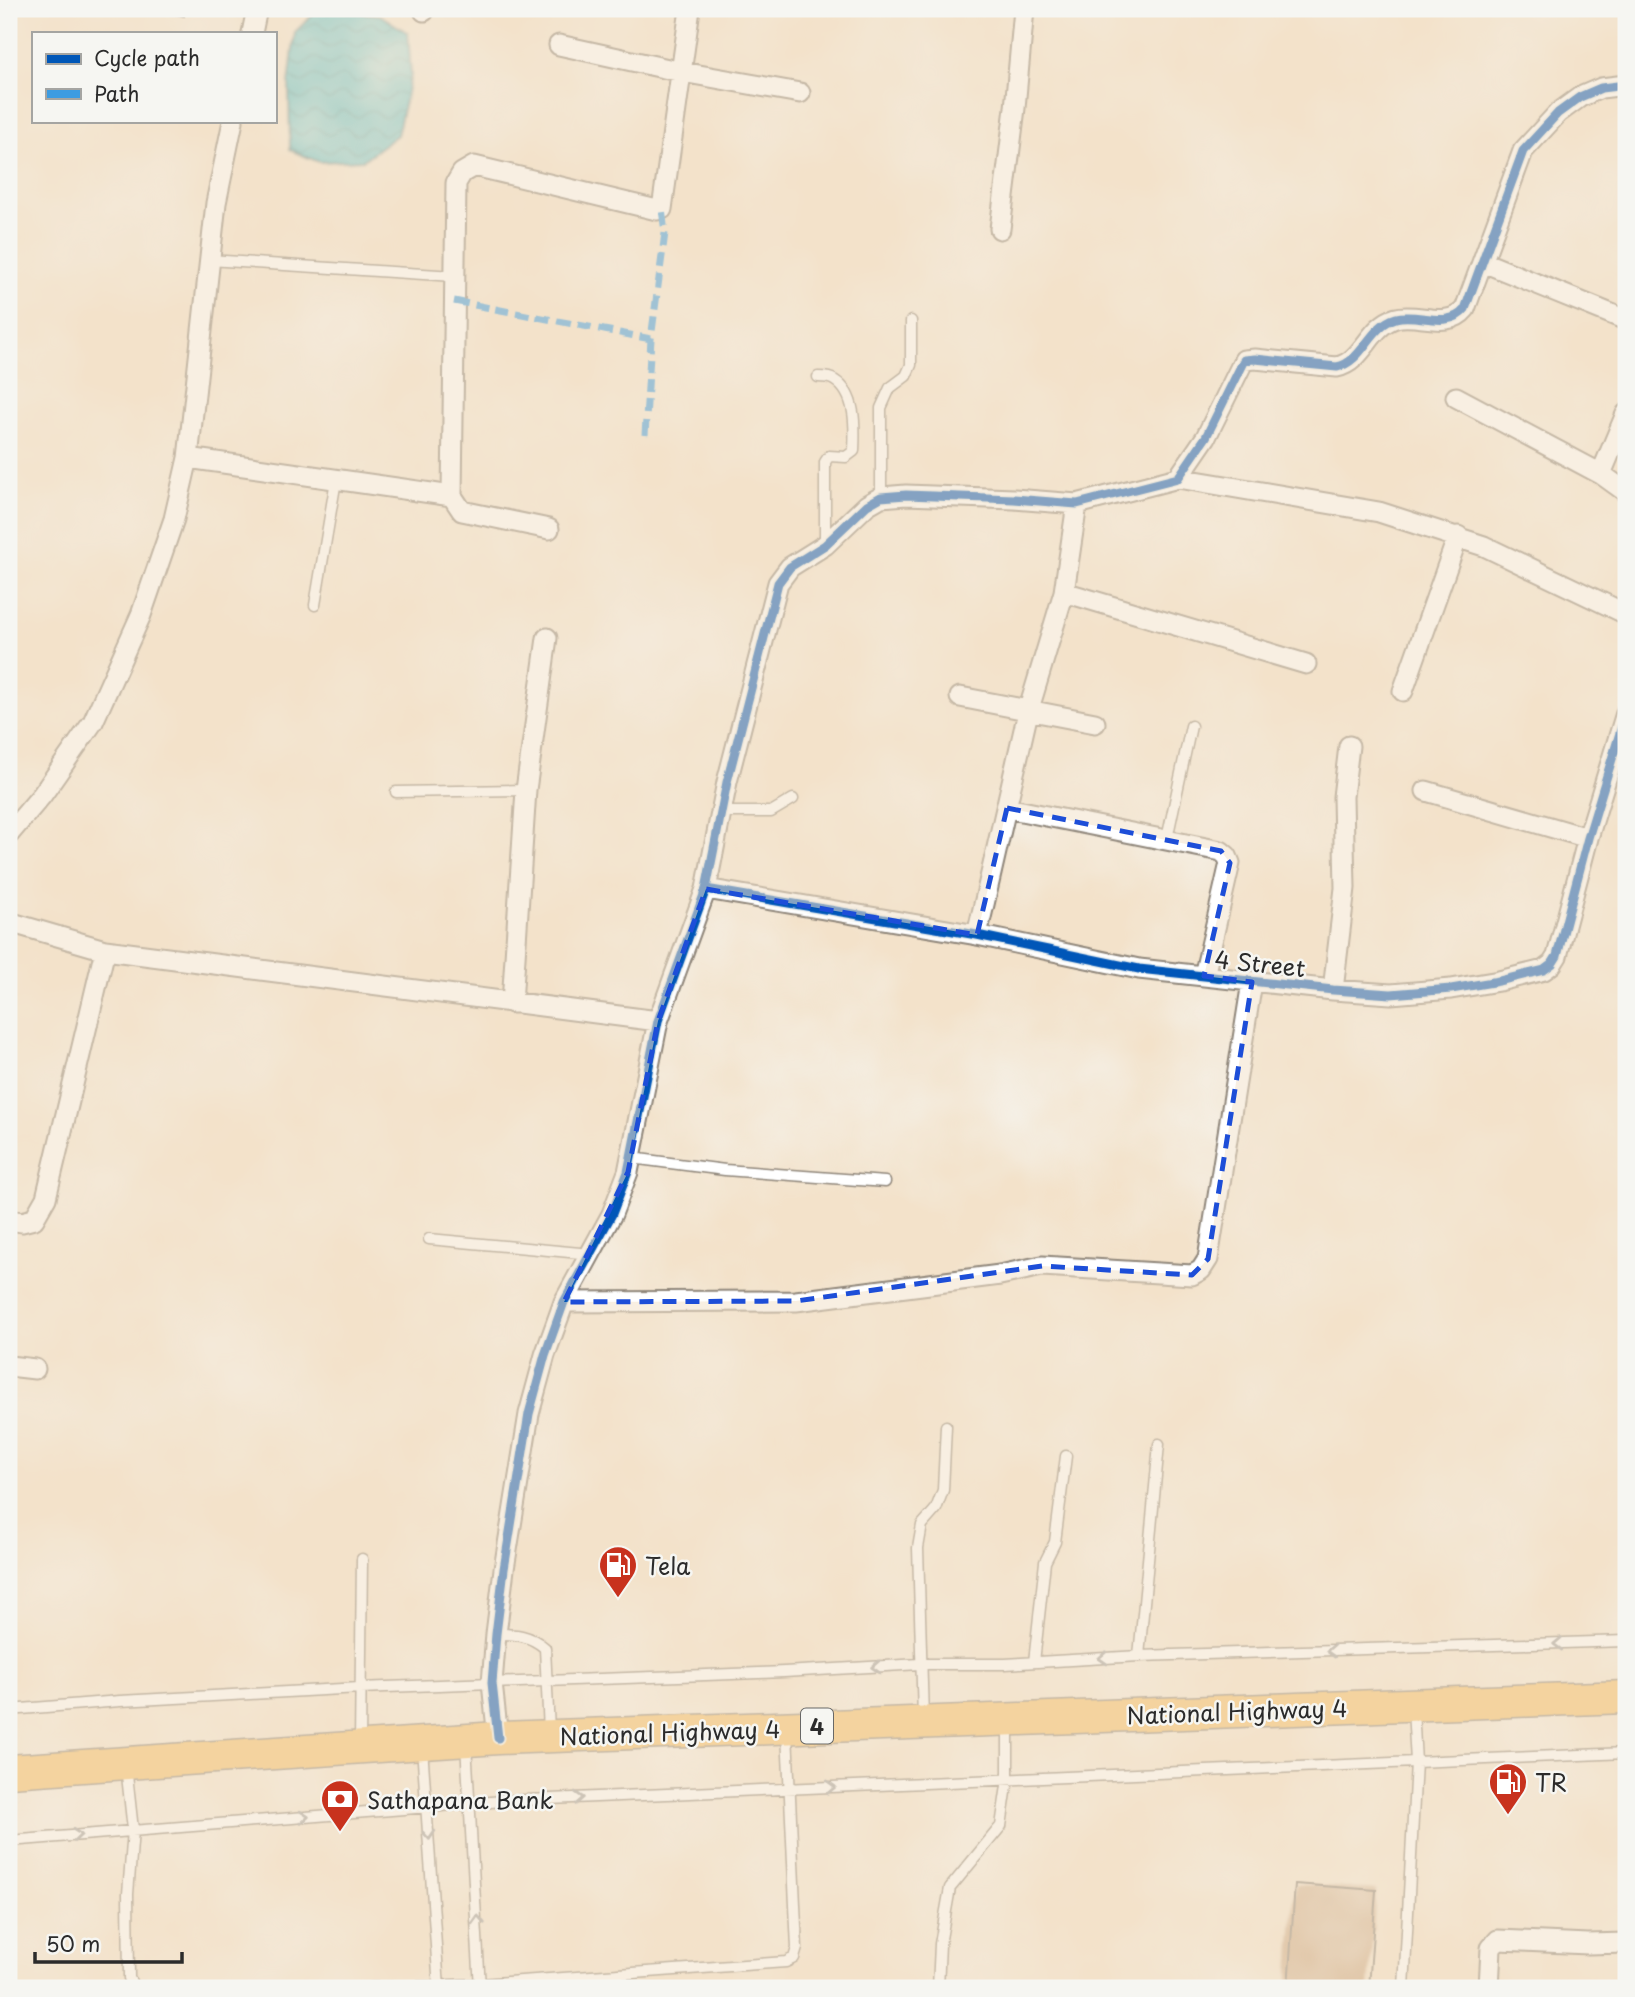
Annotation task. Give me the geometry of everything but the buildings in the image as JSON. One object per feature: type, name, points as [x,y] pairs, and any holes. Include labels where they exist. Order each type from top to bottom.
[{"type":"highway","name":"National Highway 4","points":[[9,1771],[498,1738],[1626,1697]]},
{"type":"street","points":[[251,32],[257,9]]},
{"type":"street","points":[[549,529],[462,511],[452,496],[456,183],[462,173],[474,166],[662,209],[690,9]]},
{"type":"street","points":[[1000,229],[1024,9]]},
{"type":"street","points":[[559,45],[682,72],[800,93]]},
{"type":"street","points":[[1178,478],[1206,437],[1244,360],[1337,367],[1347,365],[1378,330],[1397,318],[1459,317],[1465,309],[1523,151],[1558,113],[1580,97],[1601,88],[1626,85]]},
{"type":"street","points":[[9,834],[41,795],[93,722],[142,615],[174,519],[188,458],[208,260],[216,203],[233,122]]},
{"type":"street","points":[[1483,262],[1626,320]]},
{"type":"street","points":[[1456,397],[1601,474],[1626,492]]},
{"type":"street","points":[[1601,474],[1626,414]]},
{"type":"street","points":[[188,458],[452,496]]},
{"type":"street","points":[[498,1738],[492,1683],[496,1634],[529,1414],[545,1355],[564,1302],[612,1214],[628,1172],[658,1021],[705,889],[721,812],[778,583],[790,567],[825,545],[867,505],[881,497],[906,495],[1077,504],[1178,478],[1379,512],[1484,546],[1626,614]]},
{"type":"street","points":[[977,935],[1028,712],[1063,592],[1077,504]]},
{"type":"street","points":[[1403,691],[1458,536]]},
{"type":"street","points":[[1063,592],[1306,664]]},
{"type":"street","points":[[512,1003],[526,790],[547,638]]},
{"type":"street","points":[[960,697],[1095,723]]},
{"type":"street","name":"4 Street","points":[[705,889],[977,935],[1114,964],[1252,982],[1391,994],[1499,981],[1544,970],[1557,956],[1588,838],[1626,713]]},
{"type":"street","points":[[1333,990],[1345,888],[1343,797],[1349,746]]},
{"type":"street","points":[[1426,791],[1588,838]]},
{"type":"street","points":[[1007,808],[1167,839],[1221,851],[1227,856],[1230,863],[1204,976]]},
{"type":"street","points":[[9,922],[105,950],[658,1021]]},
{"type":"street","points":[[9,1220],[22,1222],[34,1219],[46,1198],[105,950]]},
{"type":"street","points":[[564,1302],[796,1301],[1000,1275],[1042,1266],[1192,1275],[1201,1270],[1208,1259],[1252,982]]},
{"type":"street","points":[[9,1367],[35,1370]]},
{"type":"street","points":[[1489,1988],[1491,1948],[1498,1940],[1626,1943]]},
{"type":"lane","points":[[208,260],[454,276]]},
{"type":"lane","points":[[881,497],[881,408],[890,388],[906,376],[911,365],[911,321]]},
{"type":"lane","points":[[818,377],[833,379],[844,390],[853,407],[853,451],[846,457],[830,456],[825,462],[825,545]]},
{"type":"lane","points":[[315,605],[336,480]]},
{"type":"lane","points":[[1167,839],[1191,726]]},
{"type":"lane","points":[[396,792],[526,790]]},
{"type":"lane","points":[[721,812],[771,812],[793,799]]},
{"type":"lane","points":[[631,1158],[725,1170],[885,1182]]},
{"type":"lane","points":[[429,1239],[592,1254]]},
{"type":"lane","points":[[923,1722],[918,1548],[922,1525],[936,1509],[943,1490],[946,1426]]},
{"type":"lane","points":[[1139,1657],[1159,1444]]},
{"type":"lane","points":[[1034,1662],[1045,1562],[1055,1542],[1066,1456]]},
{"type":"lane","points":[[360,1746],[362,1559]]},
{"type":"lane","points":[[496,1634],[516,1634],[533,1638],[545,1648],[550,1736]]},
{"type":"lane","points":[[9,1710],[120,1700],[920,1664],[1626,1641]]},
{"type":"lane","points":[[1404,1988],[1416,1762],[1412,1705]]},
{"type":"lane","points":[[938,1988],[940,1944],[950,1888],[1001,1826],[1008,1779],[1008,1719]]},
{"type":"lane","points":[[371,1988],[481,1986],[786,1962],[793,1958],[797,1948],[787,1727]]},
{"type":"lane","points":[[466,1740],[481,1986]]},
{"type":"lane","points":[[422,1743],[439,1987]]},
{"type":"lane","points":[[9,1841],[471,1804],[1626,1753]]},
{"type":"lane","points":[[125,1762],[133,1830],[128,1894],[129,1978],[134,1988]]},
{"type":"highlighted area","points":[[1007,808],[1221,851],[1230,863],[1204,976],[1252,982],[1208,1259],[1192,1275],[1042,1266],[796,1301],[564,1302],[628,1172],[658,1021],[706,889],[977,935]]},
{"type":"water","points":[[319,9],[380,15],[408,33],[411,75],[397,135],[363,160],[319,162],[290,150],[289,84],[295,32]]},
{"type":"marked path","points":[[645,435],[651,339],[665,233],[662,209]]},
{"type":"marked path","points":[[454,301],[651,339]]},
{"type":"cycle path","points":[[498,1738],[492,1683],[496,1634],[529,1414],[545,1355],[564,1302],[612,1214],[628,1172],[658,1021],[706,889],[727,782],[778,583],[790,567],[825,545],[867,505],[881,497],[906,495],[1077,504],[1178,478],[1206,437],[1244,360],[1337,367],[1354,358],[1379,328],[1396,318],[1441,319],[1458,315],[1465,309],[1523,151],[1558,113],[1580,97],[1601,88],[1626,85]]},
{"type":"cycle path","points":[[706,889],[977,935],[1139,969],[1391,994],[1451,989],[1499,981],[1544,970],[1557,956],[1588,838],[1626,713]]},
{"type":"place","name":"Tela","points":[[618,1599]]},
{"type":"place","name":"TR","points":[[1508,1816]]},
{"type":"place","name":"Sathapana Bank","points":[[340,1833]]}]
